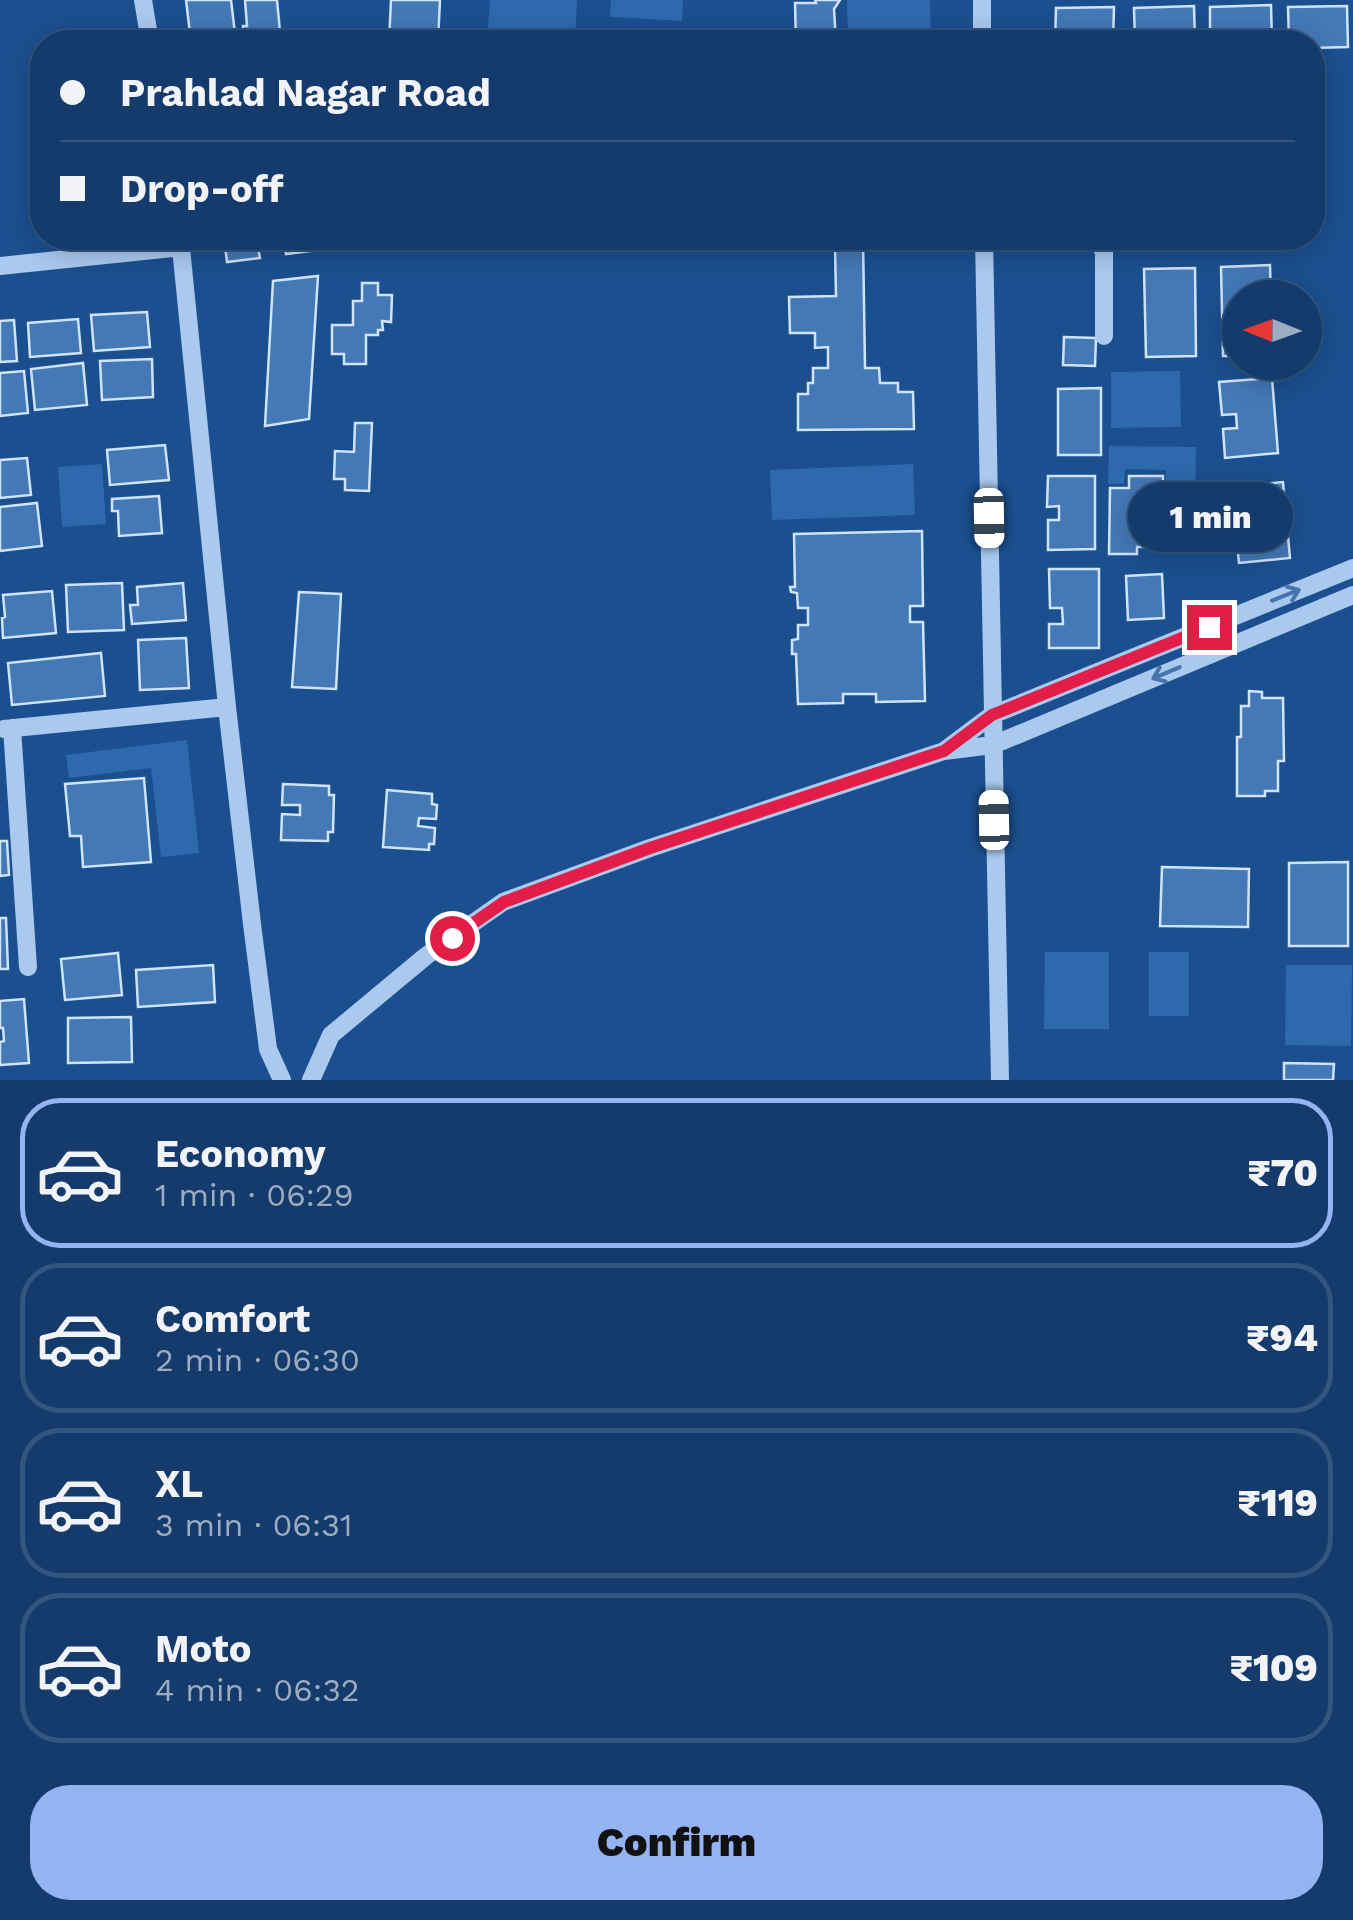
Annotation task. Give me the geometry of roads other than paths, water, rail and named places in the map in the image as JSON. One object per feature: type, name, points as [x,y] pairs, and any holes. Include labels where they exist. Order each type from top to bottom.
[{"type":"street","points":[[143,0],[148,30]]},
{"type":"street","points":[[982,0],[982,30]]},
{"type":"street","points":[[0,266],[121,250]]},
{"type":"street","points":[[182,250],[227,707],[268,1049],[282,1080]]},
{"type":"street","points":[[984,250],[1000,1080]]},
{"type":"street","points":[[1103,250],[1104,336]]},
{"type":"street","points":[[944,751],[992,715],[1353,568]]},
{"type":"street","points":[[311,1080],[331,1035],[426,956],[504,902],[650,848],[944,751],[993,745],[1353,594]]},
{"type":"street","points":[[28,967],[6,729],[227,707]]}]
